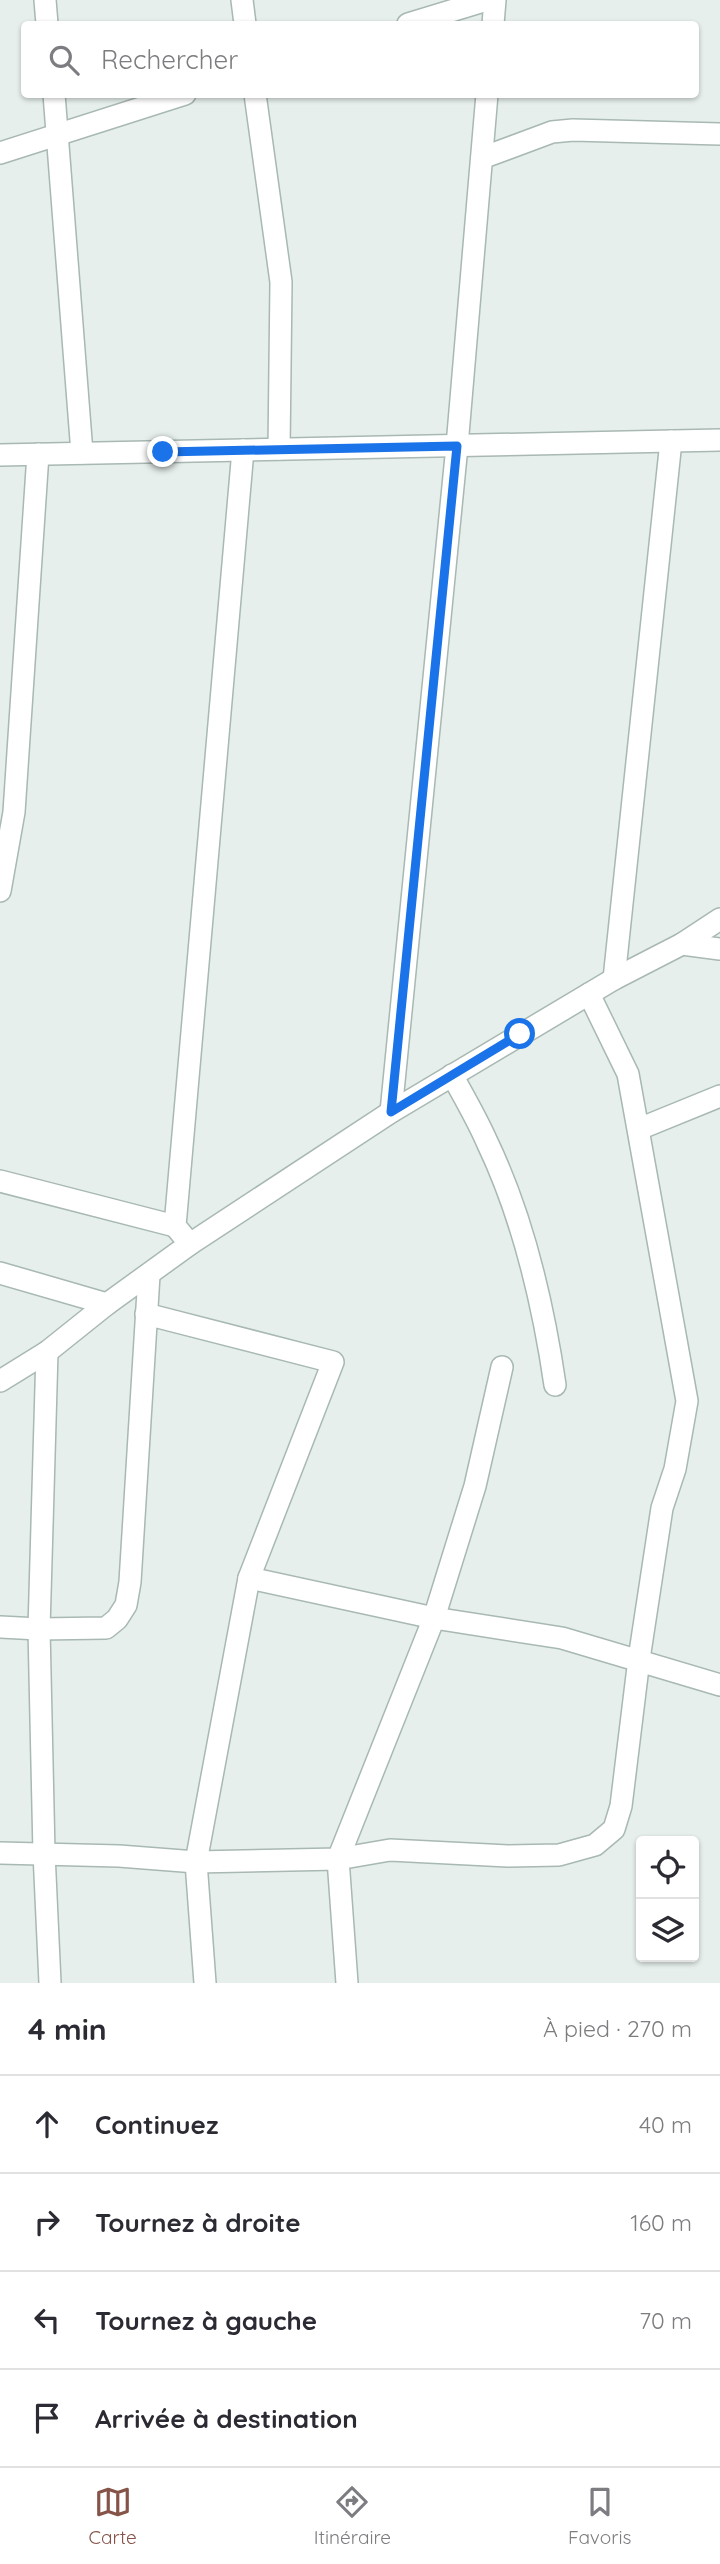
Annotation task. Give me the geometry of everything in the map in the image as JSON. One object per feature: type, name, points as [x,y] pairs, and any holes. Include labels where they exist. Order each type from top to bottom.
[{"type":"street","points":[[45,0],[47,21]]},
{"type":"street","points":[[242,0],[245,21]]},
{"type":"street","points":[[418,21],[486,0]]},
{"type":"street","points":[[493,21],[495,0]]},
{"type":"street","points":[[54,98],[82,453]]},
{"type":"street","points":[[0,153],[173,98]]},
{"type":"street","points":[[256,98],[281,282],[279,449]]},
{"type":"street","points":[[391,1112],[457,446],[487,98]]},
{"type":"street","points":[[481,158],[552,132],[720,134]]},
{"type":"street","points":[[0,455],[720,440]]},
{"type":"street","points":[[614,979],[671,441]]},
{"type":"street","points":[[175,1226],[243,450]]},
{"type":"street","points":[[0,891],[14,812],[37,454]]},
{"type":"street","points":[[0,1381],[47,1352],[107,1304],[190,1244],[391,1112],[614,979],[682,944],[720,919]]},
{"type":"street","points":[[682,944],[720,949]]},
{"type":"street","points":[[0,1853],[196,1862],[338,1858],[390,1850],[508,1856],[559,1854],[596,1845],[614,1829],[621,1805],[639,1659],[662,1508],[675,1469],[687,1401],[628,1074],[589,994]]},
{"type":"street","points":[[452,1075],[488,1143],[518,1221],[549,1340],[555,1385]]},
{"type":"street","points":[[639,1129],[720,1096]]},
{"type":"street","points":[[0,1181],[175,1226],[190,1244]]},
{"type":"street","points":[[0,1273],[107,1304]]},
{"type":"street","points":[[0,1627],[106,1628],[117,1619],[126,1605],[130,1582],[149,1275]]},
{"type":"street","points":[[146,1314],[333,1362],[250,1578],[196,1862],[205,1983]]},
{"type":"street","points":[[47,1352],[39,1629],[50,1983]]},
{"type":"street","points":[[347,1983],[338,1858],[434,1618],[475,1486],[502,1367]]},
{"type":"street","points":[[250,1578],[434,1618],[562,1638],[720,1685]]},
{"type":"route","points":[[163,452],[457,446],[391,1112],[520,1034]]}]
